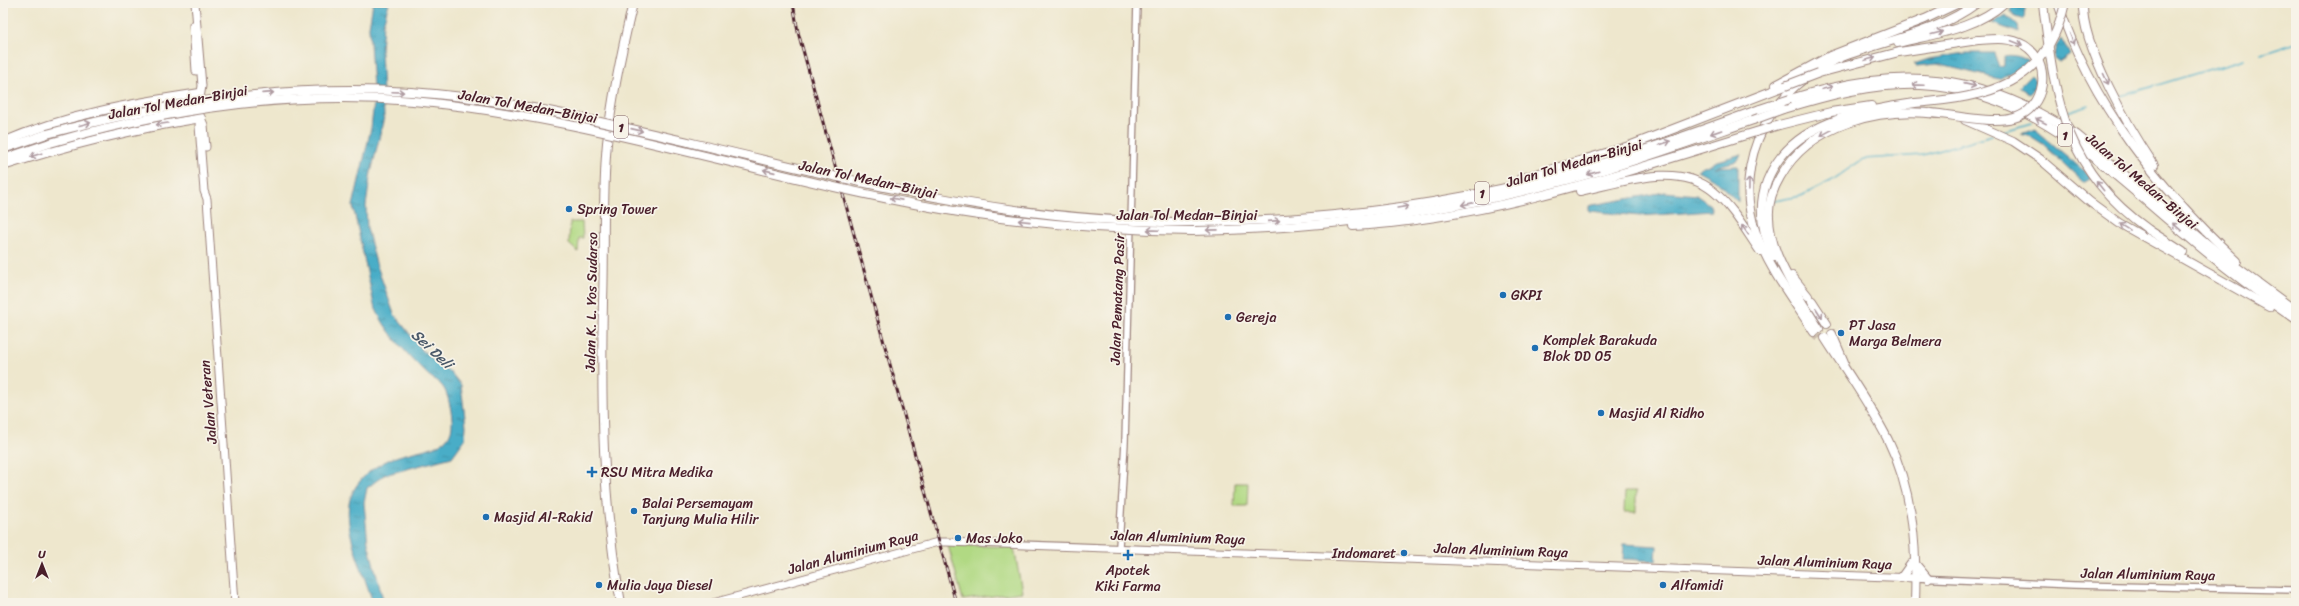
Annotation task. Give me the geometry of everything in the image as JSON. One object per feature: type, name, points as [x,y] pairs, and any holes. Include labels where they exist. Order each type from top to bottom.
[{"type":"highway","name":"Jalan K. L. Yos Sudarso","points":[[621,603],[608,527],[598,364],[601,165],[608,96],[627,3]]},
{"type":"highway","name":"Jalan K. L. Yos Sudarso","points":[[616,603],[604,524],[603,344],[607,145],[613,97],[633,3]]},
{"type":"highway","points":[[1785,83],[1830,56],[1925,19],[1959,3]]},
{"type":"highway","points":[[1819,71],[1849,54],[1944,22],[1977,3]]},
{"type":"highway","points":[[1784,285],[1765,252],[1753,224],[1749,197],[1750,169],[1758,138],[1776,105],[1801,80],[1819,71],[1855,55],[1966,25],[1990,14],[2004,3]]},
{"type":"highway","name":"1","points":[[2058,3],[2083,65],[2108,110],[2137,152],[2186,210],[2231,256],[2293,309]]},
{"type":"highway","points":[[1502,205],[1595,182],[1779,125],[1831,112],[1979,96],[2016,81],[2035,64],[2047,50],[2059,23],[2065,3]]},
{"type":"highway","points":[[2083,3],[2083,20],[2088,39],[2118,105],[2145,152],[2186,210]]},
{"type":"highway","points":[[2044,7],[2058,99],[2064,122],[2076,150],[2094,178],[2109,196],[2149,230],[2269,307]]},
{"type":"highway","points":[[1229,230],[1283,230],[1424,220],[1651,178],[1673,176],[1692,180],[1708,187],[1724,201],[1817,331],[1779,259],[1771,232],[1766,204],[1789,163],[1805,147],[1825,133],[1864,119],[1917,113],[1931,113],[2007,119],[2023,114],[2035,103],[2042,89],[2043,78],[2039,64],[2029,50],[2019,43],[2008,40],[1978,40],[1899,52],[1819,71],[1785,83],[1692,122],[1629,146],[1462,197]]},
{"type":"highway","name":"Jalan Tol Medan–Binjai","points":[[3,159],[50,143],[139,120],[226,106],[318,99],[410,101],[466,107],[561,123],[874,195],[971,214],[1090,227],[1192,226],[1326,216],[1462,197],[1595,165],[1790,99],[1844,84],[1899,77],[1947,81],[2002,95],[2054,120],[2078,134],[2223,257],[2293,309]]},
{"type":"highway","name":"Jalan Tol Medan–Binjai","points":[[3,149],[47,134],[138,111],[219,98],[317,90],[412,92],[563,114],[875,186],[973,205],[1090,219],[1229,230],[1356,221],[1484,200],[1605,170],[1783,110],[1842,92],[1898,85],[1942,87],[1997,101],[2046,123],[2082,148],[2198,245],[2296,320]]},
{"type":"highway","points":[[3,142],[46,126],[136,103],[200,93]]},
{"type":"highway","points":[[1798,296],[1768,244],[1762,227],[1771,171],[1785,151],[1807,133],[1835,121],[1865,112],[1915,103]]},
{"type":"highway","points":[[1931,113],[1972,122],[2001,134],[2022,146],[2119,224],[2296,323]]},
{"type":"highway","points":[[3,166],[79,143],[142,128],[201,118]]},
{"type":"highway","points":[[1771,232],[1790,273],[1810,298],[1827,324]]},
{"type":"highway","points":[[1916,603],[1914,578],[1914,565],[1913,524],[1905,484],[1887,439],[1826,338],[1891,460],[1905,501],[1914,565],[1928,579]]},
{"type":"highway","points":[[1901,578],[1914,565]]},
{"type":"highway","points":[[1911,603],[1914,578]]},
{"type":"main road","name":"Jalan Veteran","points":[[191,3],[196,81],[200,93],[201,118],[199,126],[204,191],[207,199],[235,603]]},
{"type":"main road","name":"Jalan Veteran","points":[[195,3],[202,86],[200,93]]},
{"type":"main road","name":"Jalan Aluminium Raya","points":[[713,603],[938,542],[1119,547],[1914,578]]},
{"type":"street","name":"Jalan Pematang Pasir","points":[[1119,547],[1125,442],[1137,3]]},
{"type":"street","name":"Jalan Aluminium Raya","points":[[1914,578],[2115,586],[2296,590]]},
{"type":"green space","points":[[570,222],[582,222],[583,238],[579,238],[578,252],[569,244]]},
{"type":"green space","points":[[1235,483],[1248,483],[1247,506],[1234,506]]},
{"type":"green space","points":[[1625,491],[1636,491],[1636,512],[1624,512]]},
{"type":"green space","points":[[948,545],[1014,547],[1022,592],[963,600]]},
{"type":"water","points":[[373,3],[389,3],[383,24],[381,49],[384,117],[370,177],[366,206],[367,228],[376,263],[394,314],[423,351],[451,373],[461,385],[466,426],[465,439],[452,457],[384,475],[367,488],[364,503],[368,543],[384,603],[373,603],[352,541],[348,515],[352,495],[356,487],[369,472],[385,462],[402,455],[427,449],[444,441],[449,435],[452,426],[452,414],[444,388],[425,372],[396,341],[384,324],[374,305],[353,206],[371,128],[374,103],[369,27]]},
{"type":"water","points":[[2016,3],[2026,3],[2024,17],[2022,19],[2015,17],[2010,10]]},
{"type":"water","points":[[2006,15],[2018,26],[2019,33],[1992,23]]},
{"type":"water","points":[[2061,39],[2070,55],[2059,63],[2054,59],[2054,56],[2057,45]]},
{"type":"water","points":[[1965,53],[1994,53],[1999,67],[2004,66],[2004,56],[2018,56],[2029,62],[1999,79],[1937,64],[1916,66],[1914,64],[1929,59]]},
{"type":"water","points":[[2031,75],[2035,79],[2035,86],[2033,92],[2029,94],[2019,87]]},
{"type":"water","points":[[2035,129],[2090,176],[2090,178],[2083,182],[2043,144],[2032,137],[2021,134]]},
{"type":"water","points":[[1742,154],[1737,161],[1715,167],[1738,166],[1738,202],[1715,180],[1697,170],[1717,161]]},
{"type":"water","points":[[1665,192],[1696,195],[1710,205],[1712,211],[1640,216],[1589,211],[1589,206],[1593,205]]},
{"type":"water","points":[[1624,544],[1657,546],[1656,561],[1623,559]]},
{"type":"waterway","points":[[2262,54],[2296,43]]},
{"type":"waterway","points":[[2121,96],[2244,59]]},
{"type":"waterway","points":[[2067,112],[2089,105]]},
{"type":"waterway","points":[[2001,132],[2031,123]]},
{"type":"waterway","points":[[1774,201],[1801,196],[1831,181],[1863,159],[1923,155],[1992,135]]},
{"type":"tunnel","points":[[1814,332],[1820,341]]},
{"type":"railway","points":[[793,3],[798,32],[956,603]]},
{"type":"place","name":"Spring Tower","points":[[569,209]]},
{"type":"place","name":"GKPI","points":[[1503,295]]},
{"type":"place","name":"Gereja","points":[[1228,317]]},
{"type":"place","name":"PT Jasa Marga Belmera","points":[[1841,333]]},
{"type":"place","name":"Komplek Barakuda Blok DD 05","points":[[1535,348]]},
{"type":"place","name":"Masjid Al Ridho","points":[[1601,413]]},
{"type":"place","name":"RSU Mitra Medika","points":[[592,472]]},
{"type":"place","name":"Balai Persemayam Tanjung Mulia Hilir","points":[[634,511]]},
{"type":"place","name":"Masjid Al-Rakid","points":[[486,517]]},
{"type":"place","name":"Mas Joko","points":[[958,538]]},
{"type":"place","name":"Indomaret","points":[[1404,553]]},
{"type":"place","name":"Apotek Kiki Farma","points":[[1128,555]]},
{"type":"place","name":"Mulia Jaya Diesel","points":[[599,585]]},
{"type":"place","name":"Alfamidi","points":[[1663,585]]},
{"type":"water label","name":"Sei Deli","points":[[432,349]]}]
